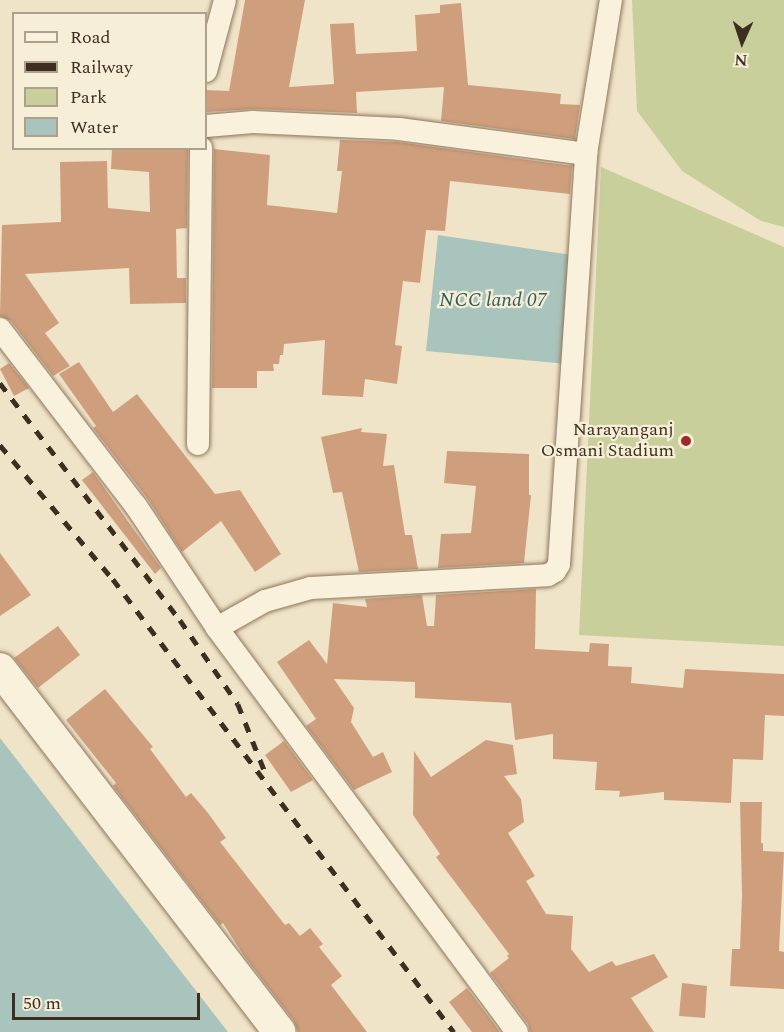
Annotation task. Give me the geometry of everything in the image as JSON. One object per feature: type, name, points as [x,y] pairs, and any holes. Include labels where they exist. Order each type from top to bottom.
[{"type":"street","points":[[207,67],[225,0]]},
{"type":"street","points":[[217,628],[265,601],[311,588],[548,575],[555,571],[559,564],[586,154],[611,0]]},
{"type":"street","points":[[207,126],[253,122],[399,129],[586,154]]},
{"type":"street","points":[[198,444],[201,150]]},
{"type":"street","points":[[0,329],[136,506],[217,628],[517,1032]]},
{"type":"street","points":[[0,669],[280,1032]]},
{"type":"green space","points":[[632,0],[784,0],[784,227],[761,221],[682,171],[637,111]]},
{"type":"green space","name":"Narayanganj Osmani Stadium","points":[[601,167],[784,247],[784,646],[579,635]]},
{"type":"water","name":"NCC land 07","points":[[438,235],[572,255],[567,364],[426,351]]},
{"type":"water","points":[[0,738],[228,1032],[0,1032]]},
{"type":"building","points":[[245,0],[305,0],[289,87],[334,84],[330,24],[354,23],[356,54],[417,51],[415,15],[440,13],[440,5],[461,3],[468,85],[561,94],[560,104],[580,105],[575,139],[441,121],[444,87],[356,92],[357,113],[254,109],[207,112],[207,90],[229,91]]},
{"type":"building","points":[[340,140],[398,142],[572,166],[570,194],[450,181],[445,231],[426,230],[420,283],[403,281],[395,345],[402,346],[397,384],[365,379],[363,397],[322,395],[325,340],[284,344],[279,364],[273,364],[274,371],[257,371],[257,388],[212,388],[214,149],[270,155],[267,205],[337,213],[342,171],[337,171]]},
{"type":"building","points":[[112,150],[188,150],[187,228],[176,229],[177,278],[186,278],[186,303],[130,304],[129,268],[25,274],[59,323],[45,333],[70,366],[53,376],[11,321],[0,316],[2,225],[61,222],[60,162],[107,161],[108,208],[150,212],[149,172],[111,169]]},
{"type":"building","points":[[79,362],[113,412],[137,394],[215,494],[240,490],[281,554],[255,572],[221,521],[182,552],[147,498],[93,428],[96,426],[59,374]]},
{"type":"building","points":[[9,363],[29,388],[14,396],[0,369]]},
{"type":"building","points":[[362,428],[361,432],[387,434],[383,466],[394,465],[405,535],[412,535],[418,569],[359,572],[342,492],[333,493],[321,437]]},
{"type":"building","points":[[447,451],[529,454],[529,495],[531,495],[524,563],[438,568],[441,534],[471,533],[476,486],[444,483]]},
{"type":"building","points":[[93,472],[161,568],[155,574],[82,480]]},
{"type":"building","points":[[0,553],[31,595],[0,616]]},
{"type":"building","points":[[536,589],[535,649],[589,652],[590,643],[609,644],[608,666],[632,667],[631,683],[683,688],[685,669],[784,674],[784,716],[765,715],[763,760],[733,759],[731,803],[664,800],[664,792],[619,797],[620,791],[595,790],[597,762],[553,759],[553,734],[515,740],[511,703],[415,698],[415,682],[334,679],[354,708],[351,722],[373,757],[383,752],[392,772],[354,790],[306,726],[316,719],[277,662],[309,640],[327,664],[333,603],[367,607],[365,599],[422,595],[427,626],[434,626],[436,595]]},
{"type":"building","points":[[58,626],[80,655],[38,688],[14,658]]},
{"type":"building","points":[[105,689],[153,747],[150,749],[186,797],[191,793],[208,813],[226,838],[220,842],[285,925],[289,923],[300,936],[310,928],[323,944],[319,947],[342,976],[331,985],[367,1032],[298,1032],[294,1021],[244,956],[223,923],[220,925],[113,786],[116,783],[66,720]]},
{"type":"building","points":[[486,740],[513,745],[517,774],[504,776],[521,799],[524,822],[508,833],[535,876],[526,881],[546,914],[573,916],[571,949],[589,972],[612,961],[616,966],[654,954],[668,977],[631,998],[654,1032],[530,1032],[528,1024],[490,973],[509,958],[507,956],[509,954],[436,857],[440,854],[413,815],[414,751],[431,777]]},
{"type":"building","points":[[284,741],[313,780],[291,792],[265,755]]},
{"type":"building","points":[[740,802],[762,802],[761,843],[763,843],[763,851],[784,852],[779,951],[784,952],[784,989],[730,986],[732,949],[740,949],[742,896]]},
{"type":"building","points":[[682,983],[707,986],[705,1018],[679,1016]]},
{"type":"building","points":[[467,988],[500,1032],[472,1032],[449,1002]]},
{"type":"railway","points":[[0,383],[180,620],[238,704],[267,777]]},
{"type":"railway","points":[[0,445],[113,579],[454,1032]]},
{"type":"place","name":"Narayanganj Osmani Stadium","points":[[686,441]]}]
